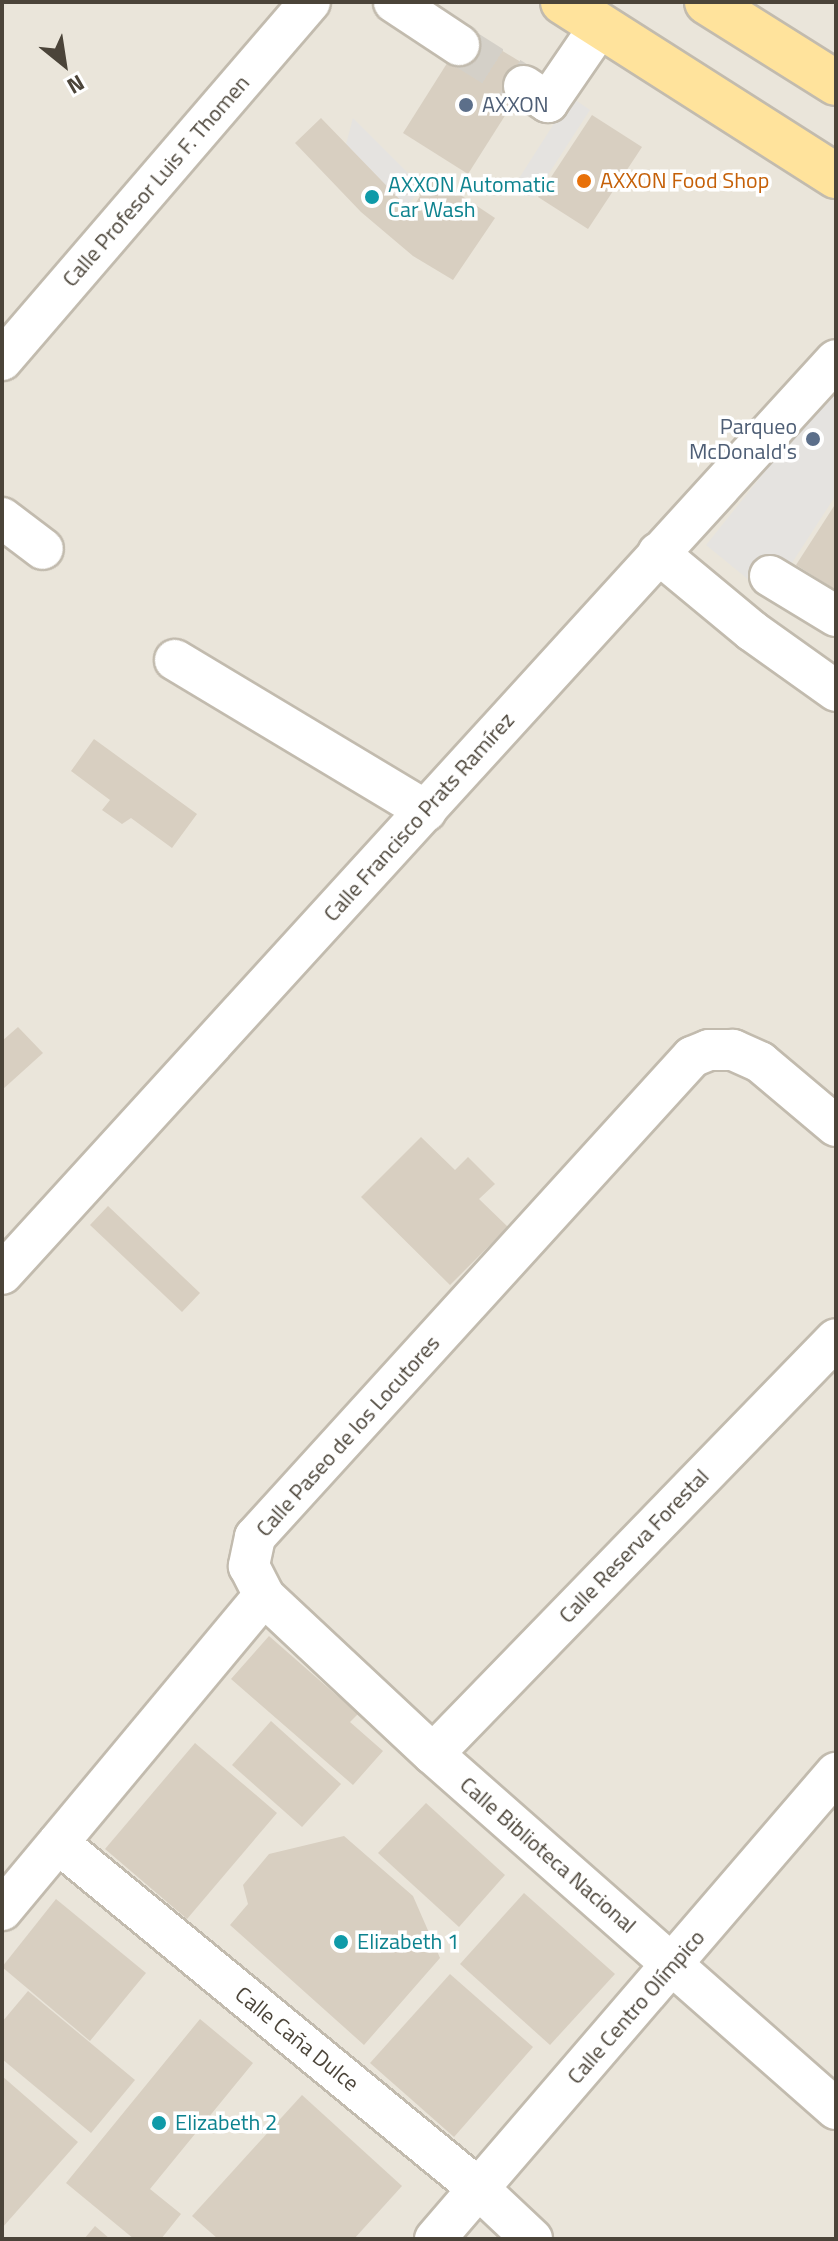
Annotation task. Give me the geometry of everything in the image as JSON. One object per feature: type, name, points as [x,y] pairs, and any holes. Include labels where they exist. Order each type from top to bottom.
[{"type":"main road","points":[[563,2],[836,176]]},
{"type":"main road","points":[[707,2],[836,83]]},
{"type":"street","name":"Calle Profesor Luis F. Thomen","points":[[2,360],[310,2]]},
{"type":"street","points":[[394,2],[448,25]]},
{"type":"street","points":[[524,86],[548,102],[600,26]]},
{"type":"street","name":"Calle Francisco Prats Ramírez","points":[[2,1274],[836,360]]},
{"type":"street","points":[[2,518],[43,549]]},
{"type":"street","points":[[658,553],[752,631],[836,691]]},
{"type":"street","points":[[770,576],[836,616]]},
{"type":"street","points":[[175,660],[426,811]]},
{"type":"street","name":"Calle Paseo de los Locutores","points":[[264,1596],[249,1566],[255,1537],[692,1057],[709,1050],[733,1050],[760,1062],[836,1126]]},
{"type":"street","name":"Calle Reserva Forestal","points":[[433,1754],[836,1339]]},
{"type":"street","points":[[2,1910],[264,1596]]},
{"type":"street","name":"Calle Biblioteca Nacional","points":[[264,1596],[433,1754],[836,2109]]},
{"type":"street","name":"Calle Centro Olímpico","points":[[435,2239],[836,1773]]},
{"type":"street","name":"Calle Caña Dulce","points":[[58,1843],[479,2189],[532,2239]]},
{"type":"shaded area","points":[[2,2],[836,2],[836,2239],[2,2239]]},
{"type":"shaded area","points":[[571,97],[590,110],[533,198],[514,186]]},
{"type":"shaded area","points":[[353,118],[421,186],[407,208],[346,144]]},
{"type":"shaded area","name":"Parqueo McDonald's","points":[[836,383],[836,495],[770,597],[706,545]]},
{"type":"building","name":"AXXON","points":[[468,30],[534,70],[468,174],[403,133]]},
{"type":"building","name":"AXXON Food Shop","points":[[592,115],[642,147],[588,229],[538,197]]},
{"type":"building","name":"AXXON Automatic Car Wash","points":[[321,118],[411,211],[432,176],[495,218],[453,280],[413,256],[361,212],[295,143]]},
{"type":"building","points":[[836,503],[836,590],[796,565]]},
{"type":"building","points":[[94,739],[197,814],[172,848],[131,818],[122,824],[102,810],[110,800],[71,771]]},
{"type":"building","points":[[18,1027],[43,1053],[2,1090],[2,1041]]},
{"type":"building","points":[[421,1137],[455,1170],[468,1157],[495,1184],[479,1199],[508,1227],[450,1285],[361,1197]]},
{"type":"building","points":[[108,1206],[200,1293],[182,1312],[90,1225]]},
{"type":"building","points":[[269,1636],[358,1714],[350,1722],[383,1751],[353,1785],[231,1679]]},
{"type":"building","points":[[271,1721],[341,1784],[302,1827],[232,1765]]},
{"type":"building","points":[[195,1743],[277,1813],[187,1919],[105,1849]]},
{"type":"building","points":[[426,1803],[505,1875],[459,1927],[378,1853]]},
{"type":"building","name":"Elizabeth 1","points":[[344,1836],[413,1896],[440,1958],[364,2045],[230,1925],[248,1904],[243,1885],[269,1854]]},
{"type":"building","points":[[524,1893],[615,1974],[550,2045],[460,1964]]},
{"type":"building","points":[[56,1899],[146,1973],[90,2041],[2,1967]]},
{"type":"building","points":[[450,1974],[533,2047],[454,2137],[370,2063]]},
{"type":"building","points":[[28,1991],[135,2080],[91,2133],[2,2059],[2,2022]]},
{"type":"building","name":"Elizabeth 2","points":[[200,2019],[253,2063],[150,2189],[181,2214],[161,2239],[134,2239],[66,2183]]},
{"type":"building","points":[[2,2076],[78,2142],[2,2228]]},
{"type":"building","points":[[302,2095],[402,2186],[354,2239],[218,2239],[192,2216]]},
{"type":"building","points":[[95,2226],[110,2239],[84,2239]]},
{"type":"tunnel","points":[[459,45],[524,86]]},
{"type":"place","name":"AXXON","points":[[466,105]]},
{"type":"place","name":"AXXON Food Shop","points":[[584,181]]},
{"type":"place","name":"AXXON Automatic Car Wash","points":[[372,197]]},
{"type":"place","name":"Parqueo McDonald's","points":[[813,439]]},
{"type":"place","name":"Elizabeth 1","points":[[341,1942]]},
{"type":"place","name":"Elizabeth 2","points":[[159,2123]]}]
